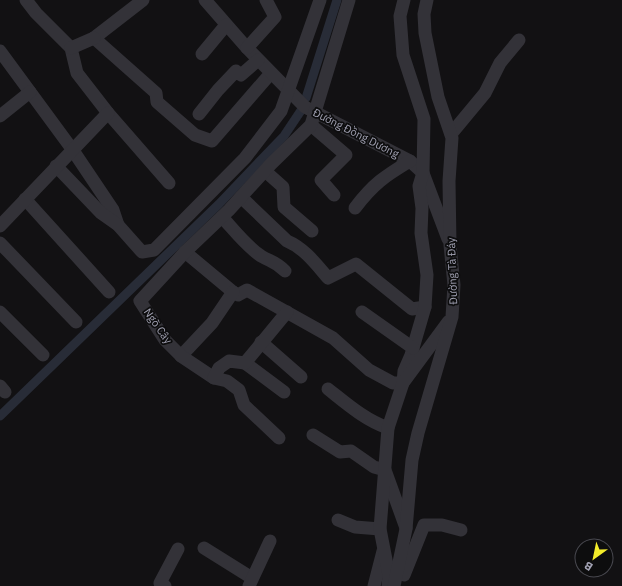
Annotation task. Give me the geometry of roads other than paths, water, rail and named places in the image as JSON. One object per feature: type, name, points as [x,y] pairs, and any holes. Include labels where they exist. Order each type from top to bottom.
[{"type":"street","points":[[26,0],[36,14],[70,48],[77,74],[108,113],[169,183]]},
{"type":"street","points":[[70,48],[94,38],[143,0]]},
{"type":"street","name":"Đường Đồng Dương","points":[[205,0],[258,60],[305,107],[314,119],[410,161],[423,173],[450,245]]},
{"type":"street","points":[[247,48],[275,17],[266,0]]},
{"type":"street","points":[[56,166],[101,213],[118,225],[142,252],[154,250],[245,158],[281,111],[320,0]]},
{"type":"street","points":[[349,0],[314,119],[222,217],[185,252],[233,292],[238,295],[247,290],[333,338],[369,370],[393,383],[403,383]]},
{"type":"street","points":[[388,586],[389,575],[380,530],[388,428],[403,383],[404,371],[413,348],[425,307],[427,275],[421,233],[422,208],[419,186],[423,173],[424,120],[403,55],[400,16],[404,0]]},
{"type":"street","points":[[422,0],[424,14]]},
{"type":"street","name":"Đường Tà Đáy","points":[[395,586],[406,529],[412,460],[420,425],[452,317],[454,285],[450,245],[449,181],[451,134],[438,97],[424,33],[424,14],[427,0]]},
{"type":"street","points":[[202,54],[226,25]]},
{"type":"street","points":[[94,38],[156,93],[157,102],[195,135],[212,141],[271,73]]},
{"type":"street","points":[[451,134],[485,94],[500,63],[519,40]]},
{"type":"street","points":[[0,51],[72,149],[113,210],[118,225]]},
{"type":"street","points":[[199,114],[218,90],[236,71],[241,75],[258,60]]},
{"type":"street","points":[[0,116],[30,92]]},
{"type":"street","points":[[0,226],[108,113]]},
{"type":"street","points":[[314,119],[346,155],[321,180],[334,195]]},
{"type":"street","points":[[355,208],[369,189],[380,179],[410,161]]},
{"type":"street","points":[[264,171],[283,187],[284,207],[312,231]]},
{"type":"street","points":[[241,197],[287,241],[296,245],[328,278],[356,264],[412,309],[425,307]]},
{"type":"street","points":[[25,199],[109,292]]},
{"type":"street","points":[[222,217],[261,256],[276,262],[285,271]]},
{"type":"street","points":[[0,243],[76,322]]},
{"type":"street","name":"Ngõ Cây","points":[[185,252],[140,301],[165,340],[181,356],[214,378],[227,381],[239,390],[244,404],[279,438]]},
{"type":"street","points":[[181,356],[212,323],[233,292]]},
{"type":"street","points":[[0,312],[43,355]]},
{"type":"street","points":[[244,363],[287,312]]},
{"type":"street","points":[[362,312],[413,348]]},
{"type":"street","points":[[403,383],[452,317]]},
{"type":"street","points":[[261,342],[301,377]]},
{"type":"street","points":[[214,378],[219,368],[229,361],[244,363],[284,392]]},
{"type":"street","points":[[328,390],[360,414],[376,424],[388,428]]},
{"type":"street","points":[[313,435],[340,452],[351,452],[374,467],[384,470]]},
{"type":"street","points":[[384,470],[406,529]]},
{"type":"street","points":[[338,520],[355,527],[380,530]]},
{"type":"street","points":[[395,586],[403,576],[424,525],[442,525],[461,530]]},
{"type":"street","points":[[204,548],[251,582],[270,541]]},
{"type":"street","points":[[165,586],[160,583],[178,549]]},
{"type":"street","points":[[374,586],[383,549]]},
{"type":"waterway","points":[[306,98],[337,0]]},
{"type":"waterway","points":[[0,416],[219,204],[284,136],[302,109]]}]
